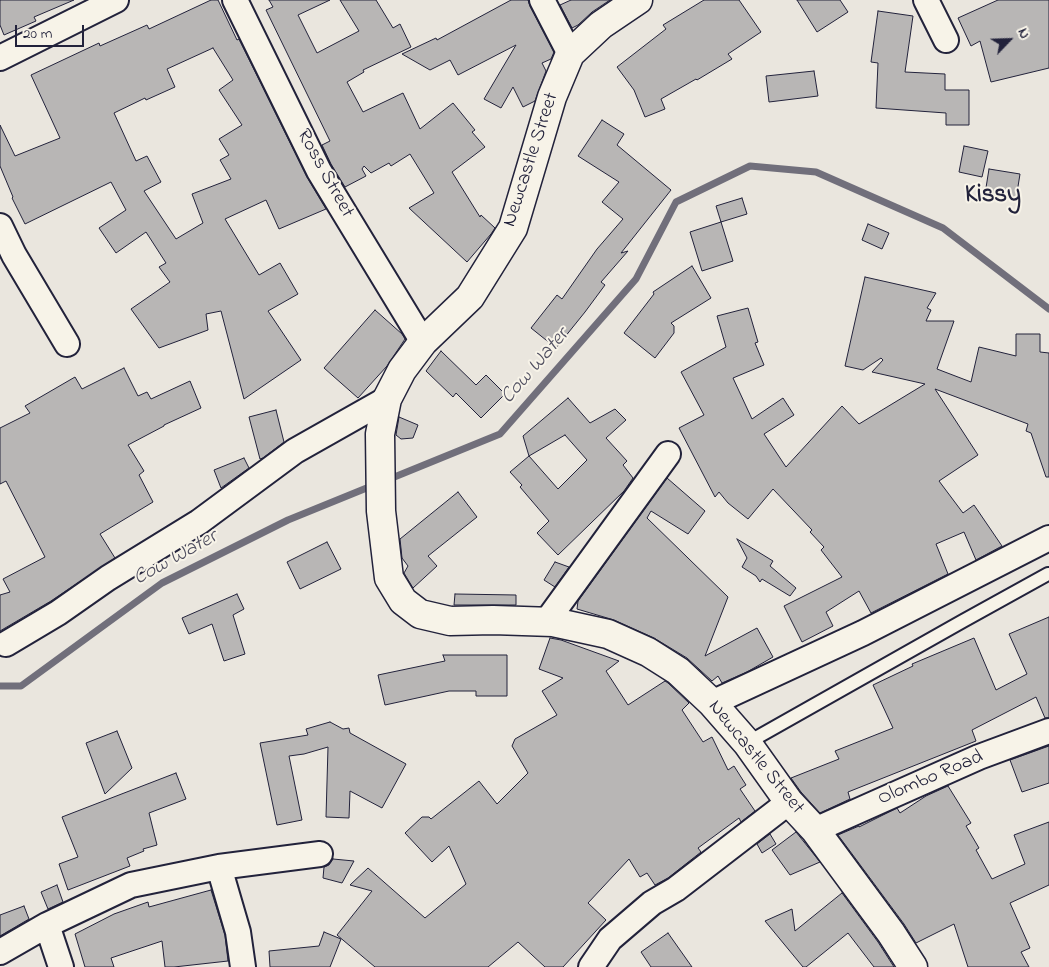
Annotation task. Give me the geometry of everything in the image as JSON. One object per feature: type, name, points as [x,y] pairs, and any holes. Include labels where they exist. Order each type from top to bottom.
[{"type":"street","points":[[0,58],[116,0]]},
{"type":"street","name":"Ross Street","points":[[234,0],[319,171],[423,342]]},
{"type":"street","points":[[542,0],[570,54]]},
{"type":"street","name":"Newcastle Street","points":[[638,0],[601,25],[570,54],[552,97],[513,228],[470,296],[423,342],[402,370],[387,399],[380,434],[381,512],[389,578],[403,600],[420,614],[450,621],[553,622],[608,634],[648,652],[678,671],[712,703],[747,743],[789,802],[814,830],[891,933],[913,967]]},
{"type":"street","points":[[926,0],[946,40]]},
{"type":"street","points":[[0,226],[14,255],[67,344]]},
{"type":"street","points":[[6,644],[58,613],[108,578],[199,522],[295,451],[387,399]]},
{"type":"street","points":[[546,622],[668,454]]},
{"type":"street","points":[[712,703],[863,633],[1049,538]]},
{"type":"street","name":"Olombo Road","points":[[814,830],[979,757],[1049,731]]},
{"type":"street","points":[[590,967],[610,940],[652,903],[676,890],[789,802]]},
{"type":"street","points":[[0,952],[47,925],[131,885],[219,868],[320,854]]},
{"type":"street","points":[[219,868],[238,932],[243,967]]},
{"type":"street","points":[[47,925],[61,967]]},
{"type":"lane","points":[[747,743],[1048,574]]},
{"type":"building","points":[[0,0],[74,0],[34,17],[36,21],[4,35],[0,25]]},
{"type":"building","points":[[211,0],[218,0],[307,177],[326,209],[279,229],[266,200],[225,219],[259,275],[280,263],[298,294],[268,311],[301,360],[244,399],[221,311],[206,314],[208,330],[159,348],[131,309],[170,282],[159,267],[166,263],[146,232],[116,253],[99,228],[126,210],[111,182],[25,224],[12,198],[0,166],[0,125],[15,156],[60,138],[31,75],[99,43],[100,46],[147,25],[149,29]],"holes":[[[213,48],[233,80],[219,90],[242,125],[219,139],[229,155],[220,160],[231,179],[192,194],[203,223],[176,239],[144,191],[161,182],[147,156],[136,161],[114,113],[145,98],[146,100],[175,87],[167,69]]]},
{"type":"building","points":[[269,0],[330,0],[298,15],[317,53],[359,31],[340,0],[376,0],[393,28],[400,24],[411,47],[363,70],[364,72],[347,82],[363,112],[403,93],[420,129],[453,103],[475,130],[472,132],[485,147],[452,172],[480,217],[481,215],[495,228],[467,262],[409,208],[434,193],[410,154],[391,166],[389,163],[371,173],[364,166],[362,169],[366,176],[345,187],[322,145],[330,141],[266,10],[273,7]]},
{"type":"building","points":[[511,0],[528,0],[554,52],[551,59],[542,63],[546,71],[535,101],[523,107],[513,87],[501,108],[484,99],[516,45],[458,75],[450,60],[430,70],[402,54],[436,38],[437,40]]},
{"type":"building","points":[[571,0],[610,0],[572,28],[560,5]]},
{"type":"building","points":[[704,0],[739,0],[761,32],[728,54],[732,59],[661,99],[665,109],[645,117],[634,90],[617,67],[666,29],[663,25]]},
{"type":"building","points":[[797,0],[840,0],[848,12],[817,32]]},
{"type":"building","points":[[998,0],[1049,0],[1049,68],[991,82],[980,41],[971,46],[958,18]]},
{"type":"building","points":[[878,11],[913,16],[905,72],[945,74],[945,90],[969,90],[969,125],[946,125],[946,113],[876,108],[878,63],[871,62]]},
{"type":"building","points":[[814,71],[818,96],[769,102],[766,76]]},
{"type":"building","points":[[602,120],[624,134],[617,145],[671,190],[621,253],[628,251],[601,282],[605,285],[556,348],[531,328],[557,295],[562,299],[597,249],[623,219],[602,202],[619,182],[578,156]]},
{"type":"building","points":[[964,146],[988,151],[982,177],[959,172]]},
{"type":"building","points":[[989,169],[1020,174],[1016,199],[985,194]]},
{"type":"building","points":[[742,198],[747,214],[721,222],[716,206]]},
{"type":"building","points":[[721,222],[733,261],[702,271],[690,232]]},
{"type":"building","points":[[868,224],[889,233],[882,249],[862,240]]},
{"type":"building","points":[[692,266],[711,298],[671,323],[674,326],[674,333],[655,358],[624,333],[654,294],[653,292]]},
{"type":"building","points":[[865,277],[936,293],[927,308],[931,310],[926,321],[954,321],[937,369],[971,382],[979,347],[1016,356],[1016,334],[1040,334],[1040,352],[1049,353],[1049,477],[1046,477],[1031,433],[1026,431],[1028,424],[935,389],[978,455],[939,481],[963,513],[974,505],[1002,546],[976,560],[964,532],[936,544],[948,574],[871,613],[859,591],[826,612],[833,626],[802,642],[784,606],[842,577],[821,550],[824,547],[810,532],[812,530],[773,489],[748,519],[728,503],[719,492],[715,497],[679,428],[704,415],[681,372],[726,347],[717,316],[748,308],[758,342],[755,343],[764,365],[733,378],[752,419],[783,398],[794,415],[764,434],[786,467],[842,406],[859,424],[925,384],[872,372],[883,360],[881,358],[863,370],[845,366]]},
{"type":"building","points":[[375,310],[402,334],[405,339],[387,366],[358,398],[324,368]]},
{"type":"building","points":[[441,351],[476,385],[486,375],[505,394],[481,418],[456,393],[453,397],[426,371]]},
{"type":"building","points":[[124,368],[138,396],[147,392],[151,399],[190,381],[201,408],[164,425],[128,445],[144,471],[139,475],[153,502],[100,534],[115,558],[51,601],[0,631],[0,595],[10,592],[3,579],[45,557],[6,481],[0,484],[0,428],[30,413],[25,406],[75,377],[82,389]]},
{"type":"building","points":[[568,398],[590,423],[615,409],[626,420],[606,438],[627,461],[623,465],[633,478],[624,491],[558,555],[537,533],[549,521],[520,487],[522,485],[510,472],[529,456],[523,436]],"holes":[[[565,435],[587,460],[558,489],[529,456]]]},
{"type":"building","points":[[276,410],[284,442],[260,459],[249,417]]},
{"type":"building","points":[[399,417],[418,425],[413,438],[401,439],[396,435]]},
{"type":"building","points":[[244,458],[249,468],[221,488],[214,470]]},
{"type":"building","points":[[667,478],[705,511],[688,534],[651,511],[647,518],[728,597],[705,656],[757,628],[773,657],[747,672],[722,683],[718,676],[712,681],[687,658],[654,638],[614,620],[577,609],[578,601]]},
{"type":"building","points":[[458,492],[477,517],[428,556],[437,566],[413,588],[404,573],[408,566],[402,558],[400,539]]},
{"type":"building","points":[[737,539],[773,561],[770,566],[796,588],[790,596],[762,579],[760,582],[756,576],[742,567],[747,558]]},
{"type":"building","points":[[327,542],[341,569],[300,589],[287,562]]},
{"type":"building","points":[[555,562],[569,567],[555,587],[544,580]]},
{"type":"building","points":[[237,594],[244,609],[233,615],[245,654],[224,661],[212,624],[189,634],[182,618]]},
{"type":"building","points":[[455,594],[516,595],[516,605],[454,605]]},
{"type":"building","points":[[1049,617],[1049,718],[1045,718],[1036,697],[972,730],[976,741],[848,792],[850,799],[820,813],[791,778],[839,759],[835,751],[893,728],[873,685],[913,666],[912,664],[974,638],[996,690],[1027,674],[1009,634]]},
{"type":"building","points":[[550,638],[561,640],[619,661],[606,671],[628,705],[665,681],[668,683],[689,703],[682,710],[703,742],[712,737],[728,770],[734,766],[746,785],[740,789],[755,811],[741,822],[739,818],[698,848],[701,852],[668,878],[655,885],[647,873],[640,877],[629,859],[588,903],[606,920],[563,967],[545,967],[518,942],[488,967],[375,967],[337,935],[372,891],[350,885],[368,868],[425,918],[466,884],[449,846],[432,862],[405,833],[422,817],[429,817],[431,819],[479,781],[497,804],[528,773],[512,746],[515,739],[557,715],[542,691],[563,678],[539,669]]},
{"type":"building","points":[[443,655],[507,655],[507,696],[476,696],[476,691],[449,691],[385,705],[378,675],[445,661]]},
{"type":"building","points":[[330,722],[343,729],[349,728],[350,733],[406,764],[382,808],[350,791],[349,818],[326,817],[328,747],[289,756],[302,820],[277,825],[260,743],[308,735],[306,729]]},
{"type":"building","points":[[117,731],[132,768],[105,794],[86,743]]},
{"type":"building","points":[[1049,746],[1049,783],[1022,792],[1010,760]]},
{"type":"building","points":[[176,773],[186,799],[149,813],[157,845],[143,849],[144,851],[127,858],[130,866],[68,890],[59,864],[78,857],[62,817]]},
{"type":"building","points":[[948,786],[971,823],[966,826],[979,848],[976,850],[992,879],[1025,864],[1014,835],[1049,822],[1049,885],[1010,903],[1030,948],[1021,952],[1029,967],[968,967],[954,924],[916,943],[838,835],[897,808],[900,813],[926,796]]},
{"type":"building","points":[[796,832],[820,862],[790,875],[772,850]]},
{"type":"building","points":[[770,834],[776,844],[762,853],[757,844]]},
{"type":"building","points":[[333,859],[354,861],[342,883],[323,878],[324,867],[329,865]]},
{"type":"building","points":[[57,885],[63,902],[48,909],[41,892]]},
{"type":"building","points":[[211,890],[225,935],[228,961],[165,967],[162,941],[111,958],[114,967],[85,967],[75,934],[114,914],[148,902],[149,907]]},
{"type":"building","points":[[842,893],[894,967],[874,967],[848,933],[806,967],[803,967],[765,921],[792,909],[795,931]]},
{"type":"building","points":[[24,906],[29,919],[0,936],[0,915]]},
{"type":"building","points":[[324,932],[341,939],[330,967],[270,967],[269,951],[319,946]]},
{"type":"building","points":[[668,933],[692,967],[651,967],[641,952]]},
{"type":"waterway","name":"Cow Water","points":[[387,480],[500,434],[636,279],[676,202],[750,166],[816,172],[943,228],[1049,309]]},
{"type":"waterway","name":"Cow Water","points":[[0,686],[21,686],[162,583],[288,520],[374,485]]},
{"type":"district","name":"Kissy","points":[[993,197]]}]
